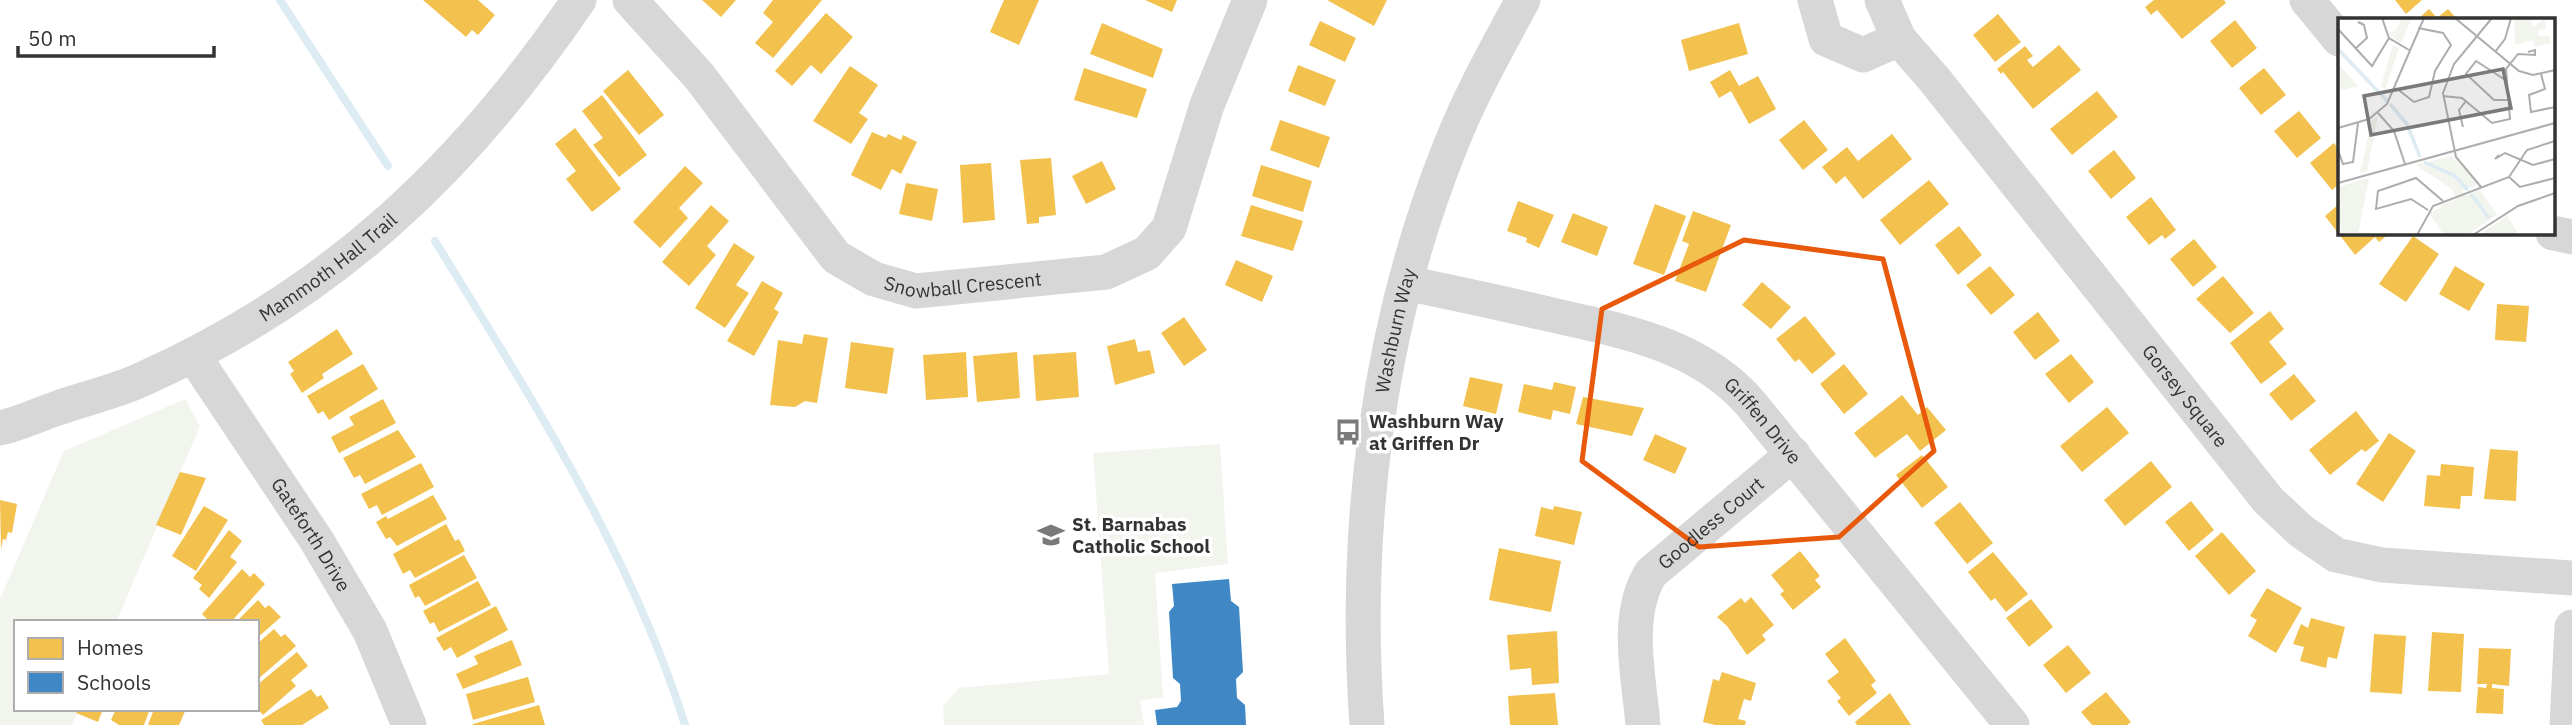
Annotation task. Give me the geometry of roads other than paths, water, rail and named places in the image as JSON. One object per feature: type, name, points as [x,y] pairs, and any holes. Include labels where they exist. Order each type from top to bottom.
[{"type":"street","name":"Mammoth Hall Trail","points":[[0,428],[102,396],[233,336],[291,298],[358,248],[427,187],[531,71],[579,0]]},
{"type":"street","name":"Snowball Crescent","points":[[630,0],[699,76],[836,257],[874,279],[916,291],[1106,272],[1147,253],[1169,228],[1207,105],[1250,0]]},
{"type":"street","name":"Washburn Way","points":[[1367,725],[1364,618],[1368,486],[1376,424],[1406,283],[1419,233],[1450,146],[1523,0]]},
{"type":"street","points":[[1815,0],[1826,39],[1863,55],[1899,39]]},
{"type":"street","name":"Gorsey Square","points":[[1882,0],[1899,39],[1934,79],[2268,500],[2301,531],[2336,555],[2382,565],[2572,578]]},
{"type":"street","points":[[2307,0],[2338,38]]},
{"type":"street","points":[[2554,233],[2572,237]]},
{"type":"street","name":"Griffen Drive","points":[[1406,283],[1628,332],[1677,350],[1712,368],[1738,389],[1793,454],[2012,725]]},
{"type":"street","name":"Gateforth Drive","points":[[193,355],[317,541],[370,631],[409,725]]},
{"type":"street","name":"Goodless Court","points":[[1643,725],[1636,640],[1643,585],[1651,573],[1793,454]]},
{"type":"street","points":[[2567,725],[2572,627]]},
{"type":"waterway","points":[[280,0],[388,166]]},
{"type":"waterway","points":[[435,241],[541,416],[607,537],[663,661],[685,725]]},
{"type":"place","name":"Washburn Way at Griffen Dr","points":[[1348,432]]},
{"type":"place","name":"St. Barnabas Catholic School","points":[[1051,535]]}]
